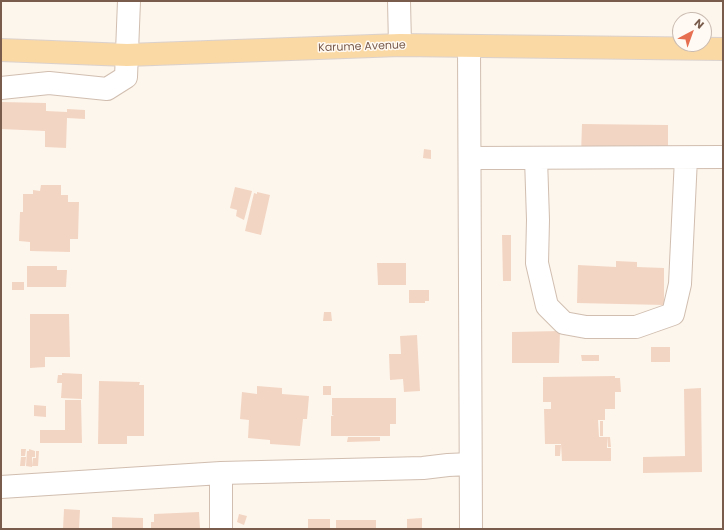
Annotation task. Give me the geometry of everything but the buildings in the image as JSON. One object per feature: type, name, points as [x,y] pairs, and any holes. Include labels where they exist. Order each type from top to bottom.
[{"type":"main road","name":"Karume Avenue","points":[[1,50],[127,55],[400,45],[723,49]]},
{"type":"street","points":[[1,88],[49,83],[107,89],[126,77],[129,1]]},
{"type":"street","points":[[399,1],[400,45]]},
{"type":"street","points":[[469,46],[471,529]]},
{"type":"street","points":[[470,158],[723,157]]},
{"type":"street","points":[[536,158],[538,220],[537,263],[547,306],[564,323],[586,327],[636,327],[673,314],[680,284],[686,158]]},
{"type":"street","points":[[1,487],[221,473],[423,468],[470,464]]},
{"type":"street","points":[[221,473],[221,529]]}]
